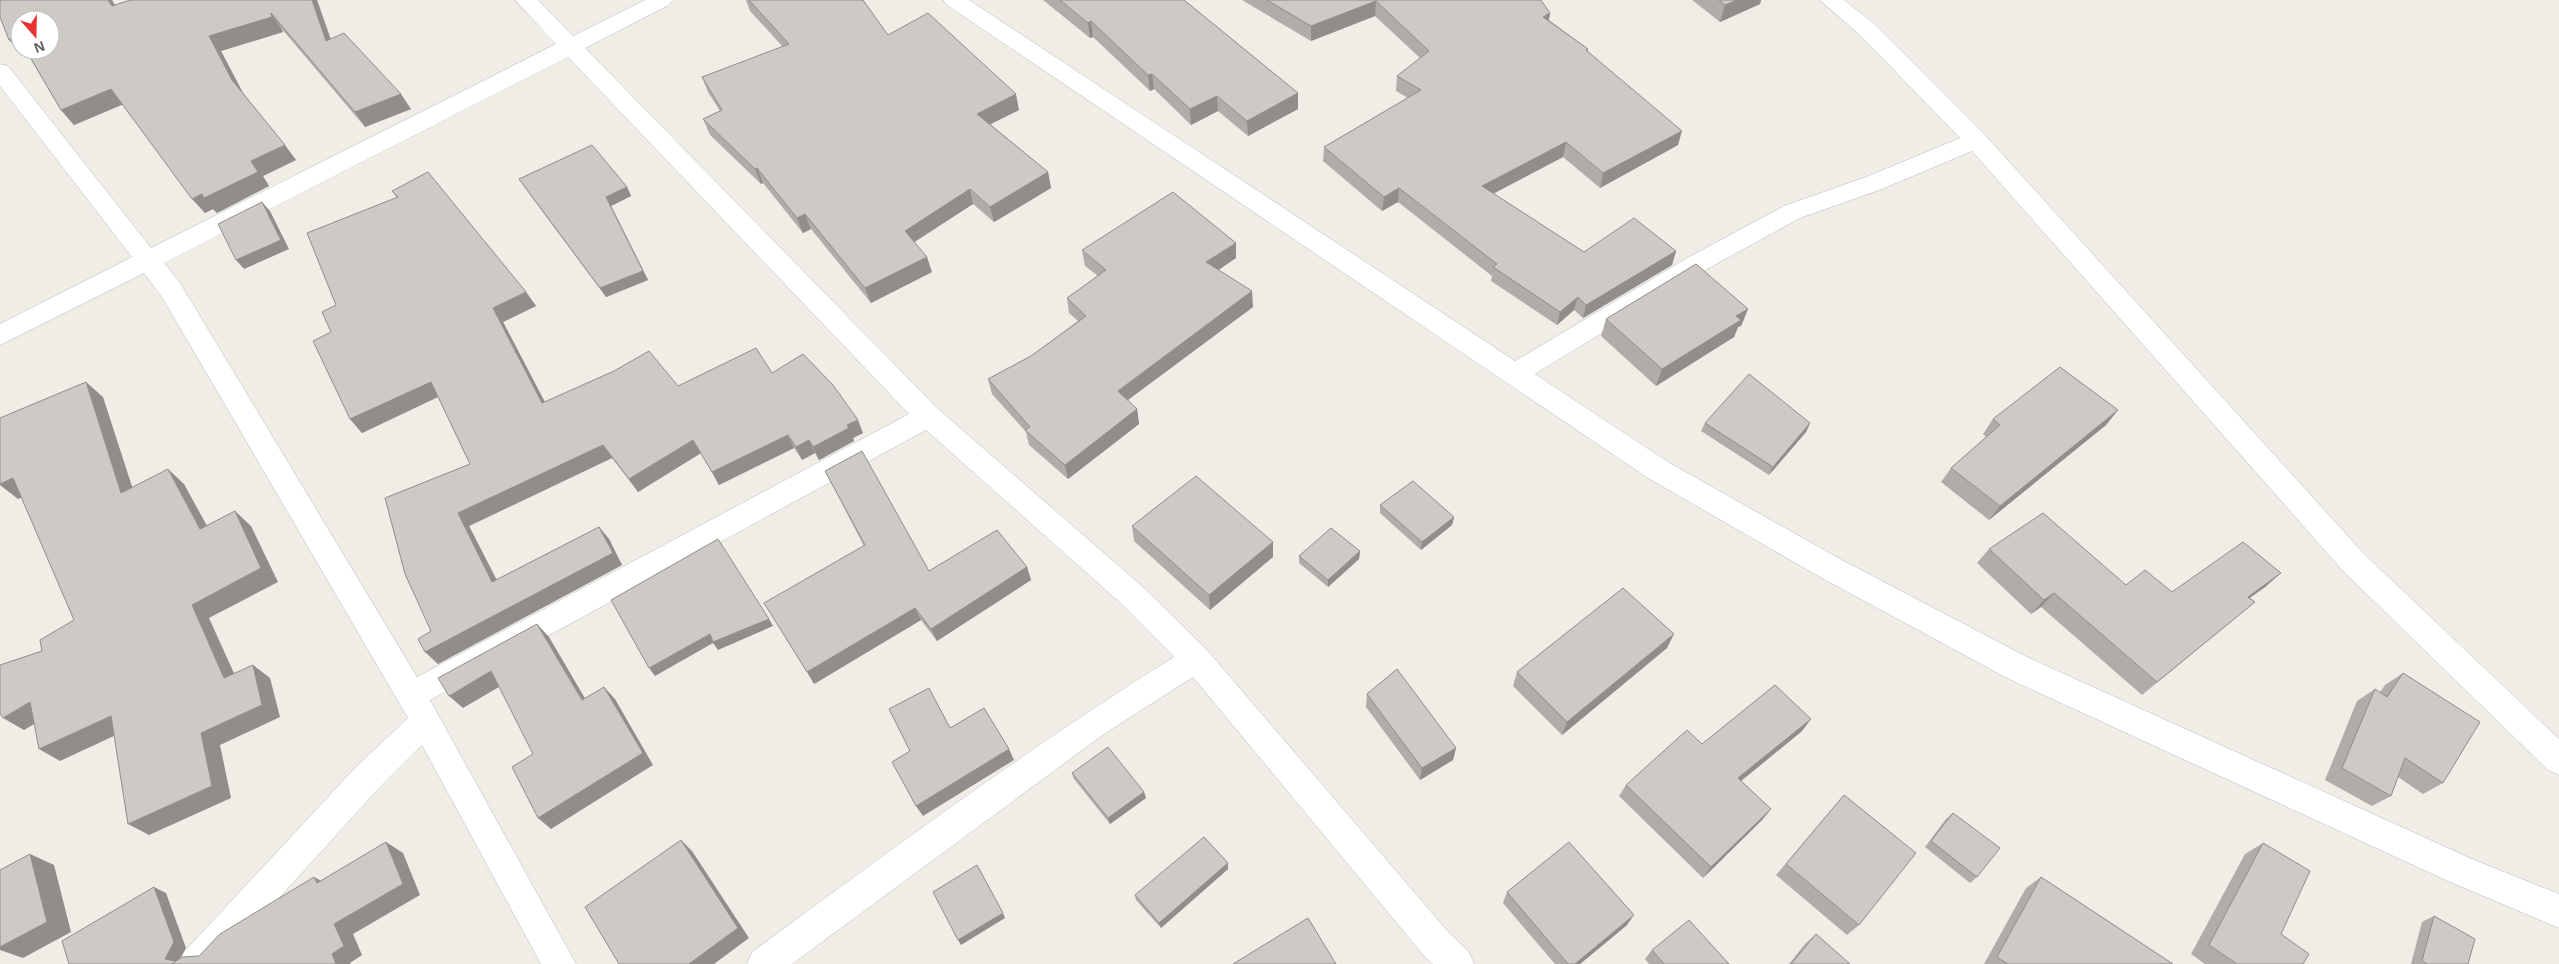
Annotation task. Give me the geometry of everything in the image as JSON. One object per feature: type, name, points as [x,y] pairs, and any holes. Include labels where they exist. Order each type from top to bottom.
[{"type":"street","points":[[526,0],[928,416],[1134,597],[1196,659],[1437,945],[1457,964]]},
{"type":"street","points":[[0,335],[662,0]]},
{"type":"street","points":[[954,0],[1658,470],[1830,568],[2018,668],[2460,870],[2559,911]]},
{"type":"street","points":[[1831,0],[1869,31],[1976,140],[2354,563],[2559,760]]},
{"type":"street","points":[[0,71],[171,290],[418,708],[560,964]]},
{"type":"street","points":[[1514,374],[1698,263],[1792,212],[1874,183],[1976,140]]},
{"type":"street","points":[[196,964],[366,780],[418,708],[928,416]]},
{"type":"street","points":[[764,964],[1085,730],[1196,659]]},
{"type":"building","points":[[0,0],[108,0],[112,6],[130,0],[312,0],[326,41],[344,33],[401,94],[355,112],[271,13],[272,17],[209,36],[232,80],[285,145],[251,161],[258,172],[204,198],[202,194],[192,199],[111,89],[61,110],[32,60],[60,60],[60,10],[10,10],[9,40],[0,17]]},
{"type":"building","points":[[749,0],[863,0],[888,35],[928,13],[1016,94],[977,114],[1048,172],[990,207],[970,189],[905,231],[927,257],[865,288],[805,214],[797,218],[757,168],[755,169],[703,119],[722,110],[702,77],[789,44]]},
{"type":"building","points":[[1060,0],[1184,0],[1298,93],[1247,121],[1217,96],[1190,109],[1152,74],[1148,75],[1091,21],[1088,23]]},
{"type":"building","points":[[1267,0],[1541,0],[1550,13],[1543,17],[1588,49],[1586,50],[1682,131],[1603,173],[1566,142],[1482,186],[1584,252],[1634,218],[1676,251],[1586,305],[1578,297],[1560,312],[1493,267],[1497,264],[1399,188],[1384,197],[1324,147],[1421,90],[1397,76],[1429,51],[1376,1],[1311,26]]},
{"type":"building","points":[[1719,0],[1737,0],[1725,5]]},
{"type":"building","points":[[592,145],[627,187],[606,197],[643,271],[600,288],[519,179]]},
{"type":"building","points":[[428,172],[526,292],[493,308],[542,403],[614,371],[649,351],[678,386],[756,348],[772,373],[803,354],[833,385],[858,420],[847,425],[849,428],[813,447],[809,440],[796,447],[788,435],[712,472],[693,440],[629,479],[603,445],[458,513],[492,582],[599,527],[613,553],[425,652],[418,639],[431,631],[405,574],[385,498],[470,464],[431,382],[350,419],[313,341],[331,332],[322,312],[336,305],[307,233],[398,197],[392,191]]},
{"type":"building","points":[[1173,192],[1236,243],[1206,262],[1252,291],[1118,391],[1137,409],[1065,465],[1025,430],[1030,427],[988,379],[1031,356],[1086,316],[1067,298],[1106,270],[1082,250]]},
{"type":"building","points":[[262,202],[281,240],[236,260],[218,224]]},
{"type":"building","points":[[1696,264],[1748,309],[1736,316],[1741,320],[1662,369],[1606,319]]},
{"type":"building","points":[[2060,367],[2118,410],[2000,506],[1951,468],[2000,425],[1993,419]]},
{"type":"building","points":[[1749,374],[1810,423],[1773,467],[1705,423]]},
{"type":"building","points":[[86,382],[121,493],[168,469],[200,529],[235,511],[261,568],[192,605],[224,678],[253,665],[262,705],[201,733],[212,786],[128,824],[111,716],[39,749],[30,702],[3,718],[0,713],[0,665],[42,651],[40,640],[74,620],[13,478],[0,484],[0,418]]},
{"type":"building","points":[[862,451],[929,571],[997,530],[1027,567],[931,629],[915,608],[807,672],[764,603],[865,545],[825,471]]},
{"type":"building","points":[[1196,476],[1273,542],[1209,595],[1132,526]]},
{"type":"building","points":[[1413,481],[1454,517],[1422,542],[1380,505]]},
{"type":"building","points":[[2043,513],[2126,585],[2145,570],[2172,592],[2243,542],[2281,573],[2248,597],[2255,602],[2157,682],[2054,593],[2044,600],[1989,549]]},
{"type":"building","points":[[1331,528],[1360,551],[1328,580],[1299,556]]},
{"type":"building","points":[[718,539],[769,619],[713,642],[710,634],[649,668],[611,600]]},
{"type":"building","points":[[1623,588],[1674,634],[1567,722],[1517,672]]},
{"type":"building","points":[[537,624],[582,700],[604,687],[643,753],[538,818],[512,767],[533,754],[491,671],[449,696],[438,678]]},
{"type":"building","points":[[1397,669],[1456,748],[1422,768],[1367,694]]},
{"type":"building","points":[[2403,673],[2480,722],[2443,783],[2405,758],[2391,796],[2342,768],[2375,689],[2387,697]]},
{"type":"building","points":[[1775,685],[1811,719],[1738,778],[1771,809],[1711,867],[1626,785],[1687,730],[1702,744]]},
{"type":"building","points":[[929,688],[950,728],[984,708],[1009,749],[916,806],[892,762],[910,751],[889,709]]},
{"type":"building","points":[[1108,747],[1144,792],[1108,818],[1072,773]]},
{"type":"building","points":[[1844,795],[1916,853],[1859,925],[1786,864]]},
{"type":"building","points":[[1953,813],[2000,848],[1977,877],[1931,841]]},
{"type":"building","points":[[1204,837],[1228,863],[1159,923],[1135,895]]},
{"type":"building","points":[[681,840],[738,928],[689,964],[619,964],[585,907]]},
{"type":"building","points":[[386,842],[403,884],[334,924],[344,946],[332,954],[336,964],[173,964],[182,957],[199,956],[220,934],[314,877],[317,883]]},
{"type":"building","points":[[1569,842],[1634,915],[1575,964],[1568,964],[1507,892]]},
{"type":"building","points":[[2263,843],[2310,871],[2281,934],[2309,954],[2303,964],[2237,964],[2209,945]]},
{"type":"building","points":[[30,854],[47,922],[0,947],[0,870]]},
{"type":"building","points":[[977,865],[1003,913],[958,940],[933,892]]},
{"type":"building","points":[[2041,877],[2173,964],[2008,964],[1997,957]]},
{"type":"building","points":[[154,887],[174,942],[165,959],[175,961],[173,964],[69,964],[62,941]]},
{"type":"building","points":[[2434,916],[2475,939],[2468,964],[2427,964],[2422,961]]},
{"type":"building","points":[[1308,918],[1336,964],[1233,964]]},
{"type":"building","points":[[1689,920],[1729,964],[1664,964],[1652,950]]},
{"type":"building","points":[[1816,934],[1850,964],[1791,964]]}]
